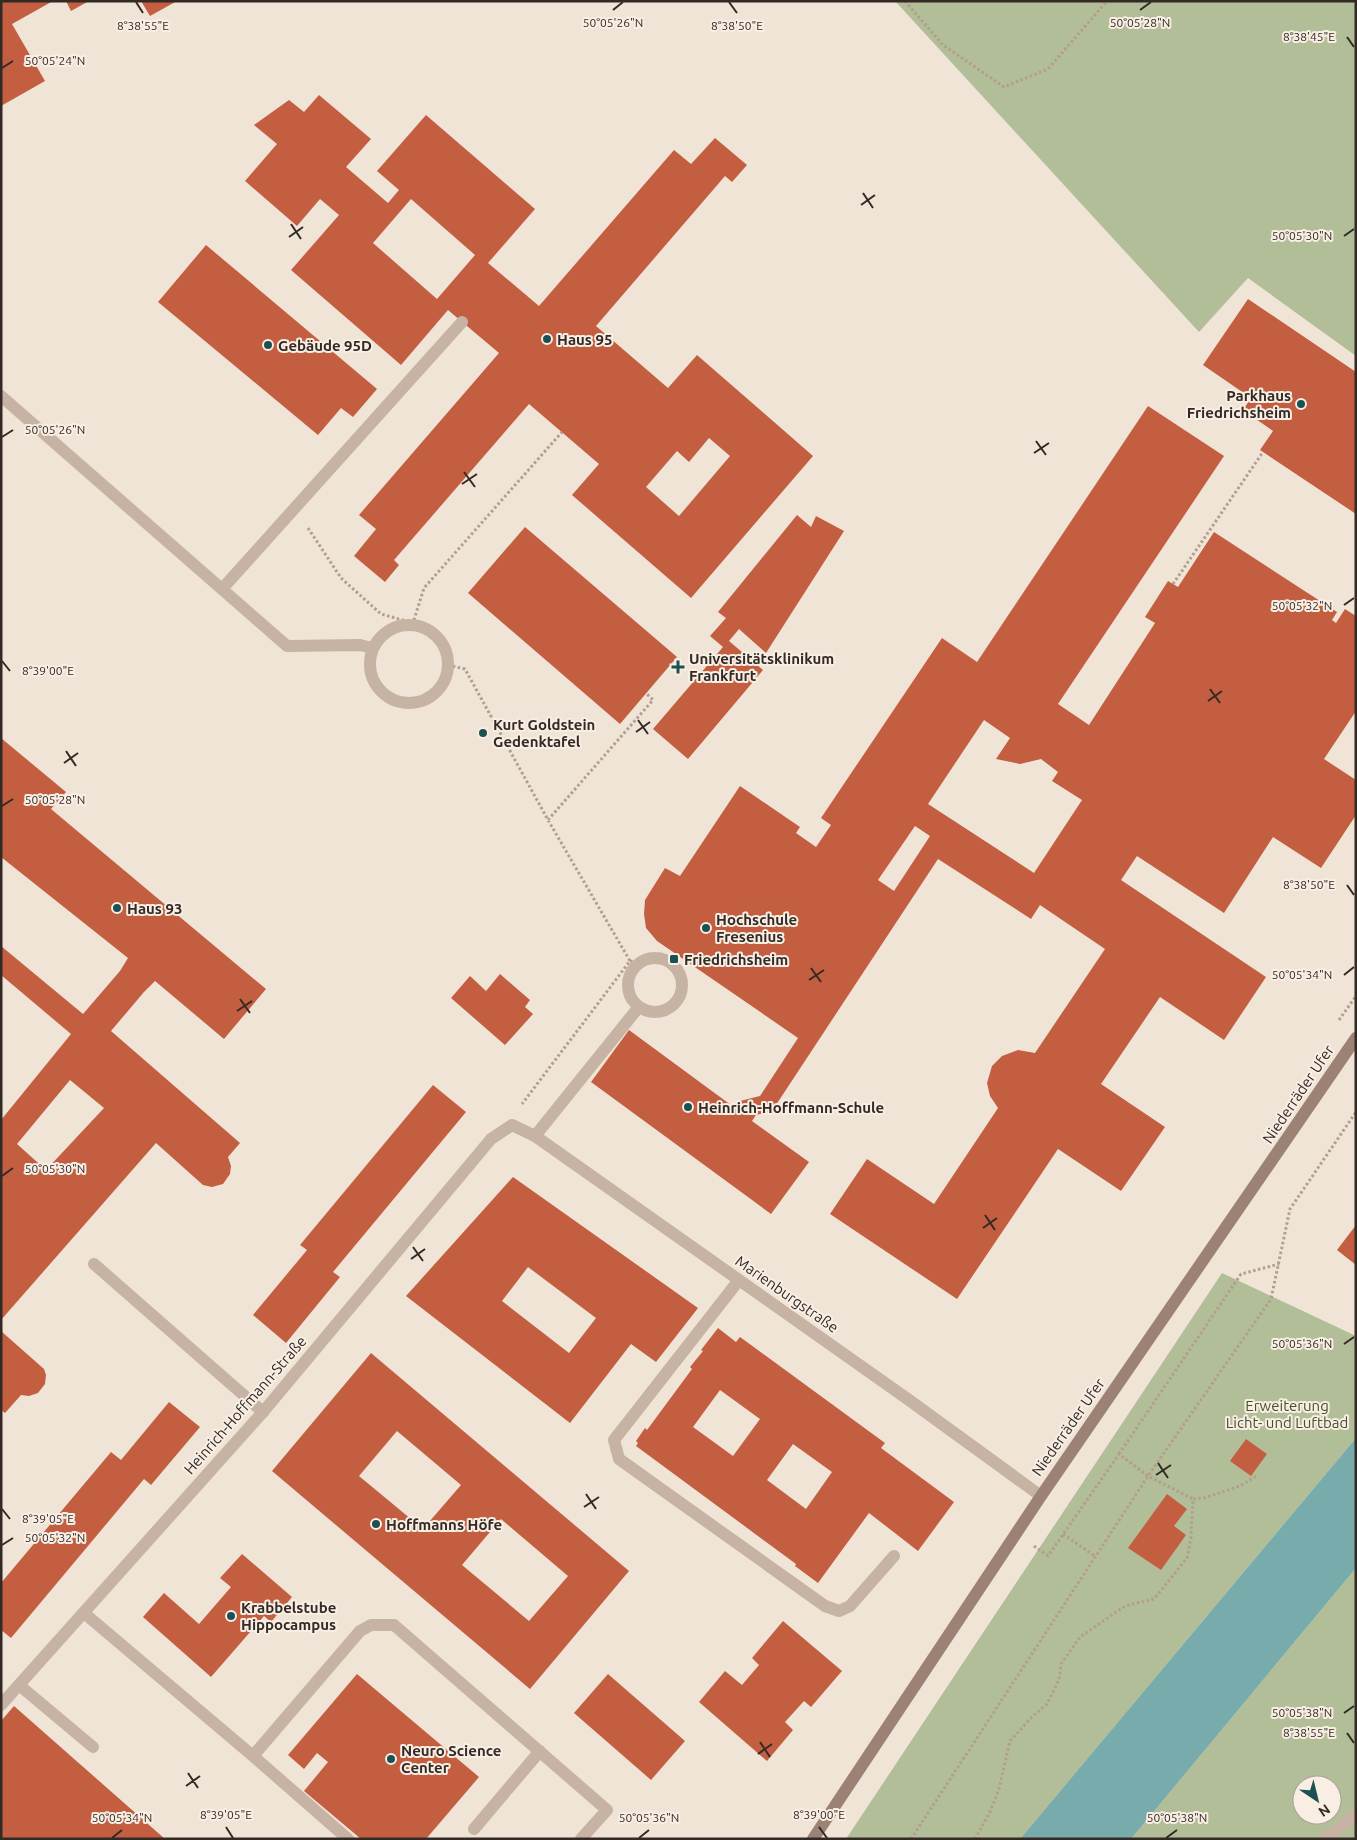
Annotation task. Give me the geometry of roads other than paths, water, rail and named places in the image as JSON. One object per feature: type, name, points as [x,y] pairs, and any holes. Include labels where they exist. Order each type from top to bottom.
[{"type":"main road","name":"Niederräder Ufer","points":[[813,1839],[1040,1496],[1356,1038]]},
{"type":"street","points":[[222,589],[462,322]]},
{"type":"street","points":[[1,396],[287,646],[360,645],[372,648]]},
{"type":"street","points":[[413,624],[435,633],[448,654],[446,680],[430,698],[406,704],[382,694],[370,673],[372,648],[388,629],[413,624]]},
{"type":"street","points":[[656,957],[672,963],[683,977],[682,995],[672,1008],[655,1014],[638,1008],[628,994],[629,976],[634,962],[656,957]]},
{"type":"street","points":[[535,1136],[638,1008]]},
{"type":"street","name":"Marienburgstraße","points":[[512,1125],[535,1136],[1040,1496]]},
{"type":"street","name":"Heinrich-Hoffmann-Straße","points":[[1,1705],[263,1412],[491,1139],[512,1125]]},
{"type":"street","points":[[94,1264],[263,1412]]},
{"type":"street","points":[[739,1280],[614,1440],[619,1458],[825,1606],[839,1611],[850,1606],[894,1556]]},
{"type":"street","points":[[84,1613],[348,1839]]},
{"type":"street","points":[[253,1756],[360,1631],[372,1625],[394,1625],[606,1810],[581,1839]]},
{"type":"street","points":[[19,1685],[93,1747]]},
{"type":"street","points":[[474,1828],[540,1751]]},
{"type":"street","points":[[1324,1839],[1356,1814]]},
{"type":"water","points":[[1356,1438],[1356,1568],[1131,1839],[1020,1839]]},
{"type":"place","name":"Haus 95","points":[[547,339]]},
{"type":"place","name":"Gebäude 95D","points":[[268,345]]},
{"type":"place","name":"Parkhaus Friedrichsheim","points":[[1301,404]]},
{"type":"place","name":"Universitätsklinikum Frankfurt","points":[[678,667]]},
{"type":"place","name":"Kurt Goldstein Gedenktafel","points":[[483,733]]},
{"type":"place","name":"Haus 93","points":[[117,908]]},
{"type":"place","name":"Hochschule Fresenius","points":[[706,928]]},
{"type":"place","name":"Friedrichsheim","points":[[674,959]]},
{"type":"place","name":"Heinrich-Hoffmann-Schule","points":[[688,1107]]},
{"type":"place","name":"Hoffmanns Höfe","points":[[376,1524]]},
{"type":"place","name":"Krabbelstube Hippocampus","points":[[231,1616]]},
{"type":"place","name":"Neuro Science Center","points":[[391,1759]]},
{"type":"park label","name":"Erweiterung Licht- und Luftbad","points":[[1287,1414]]}]
